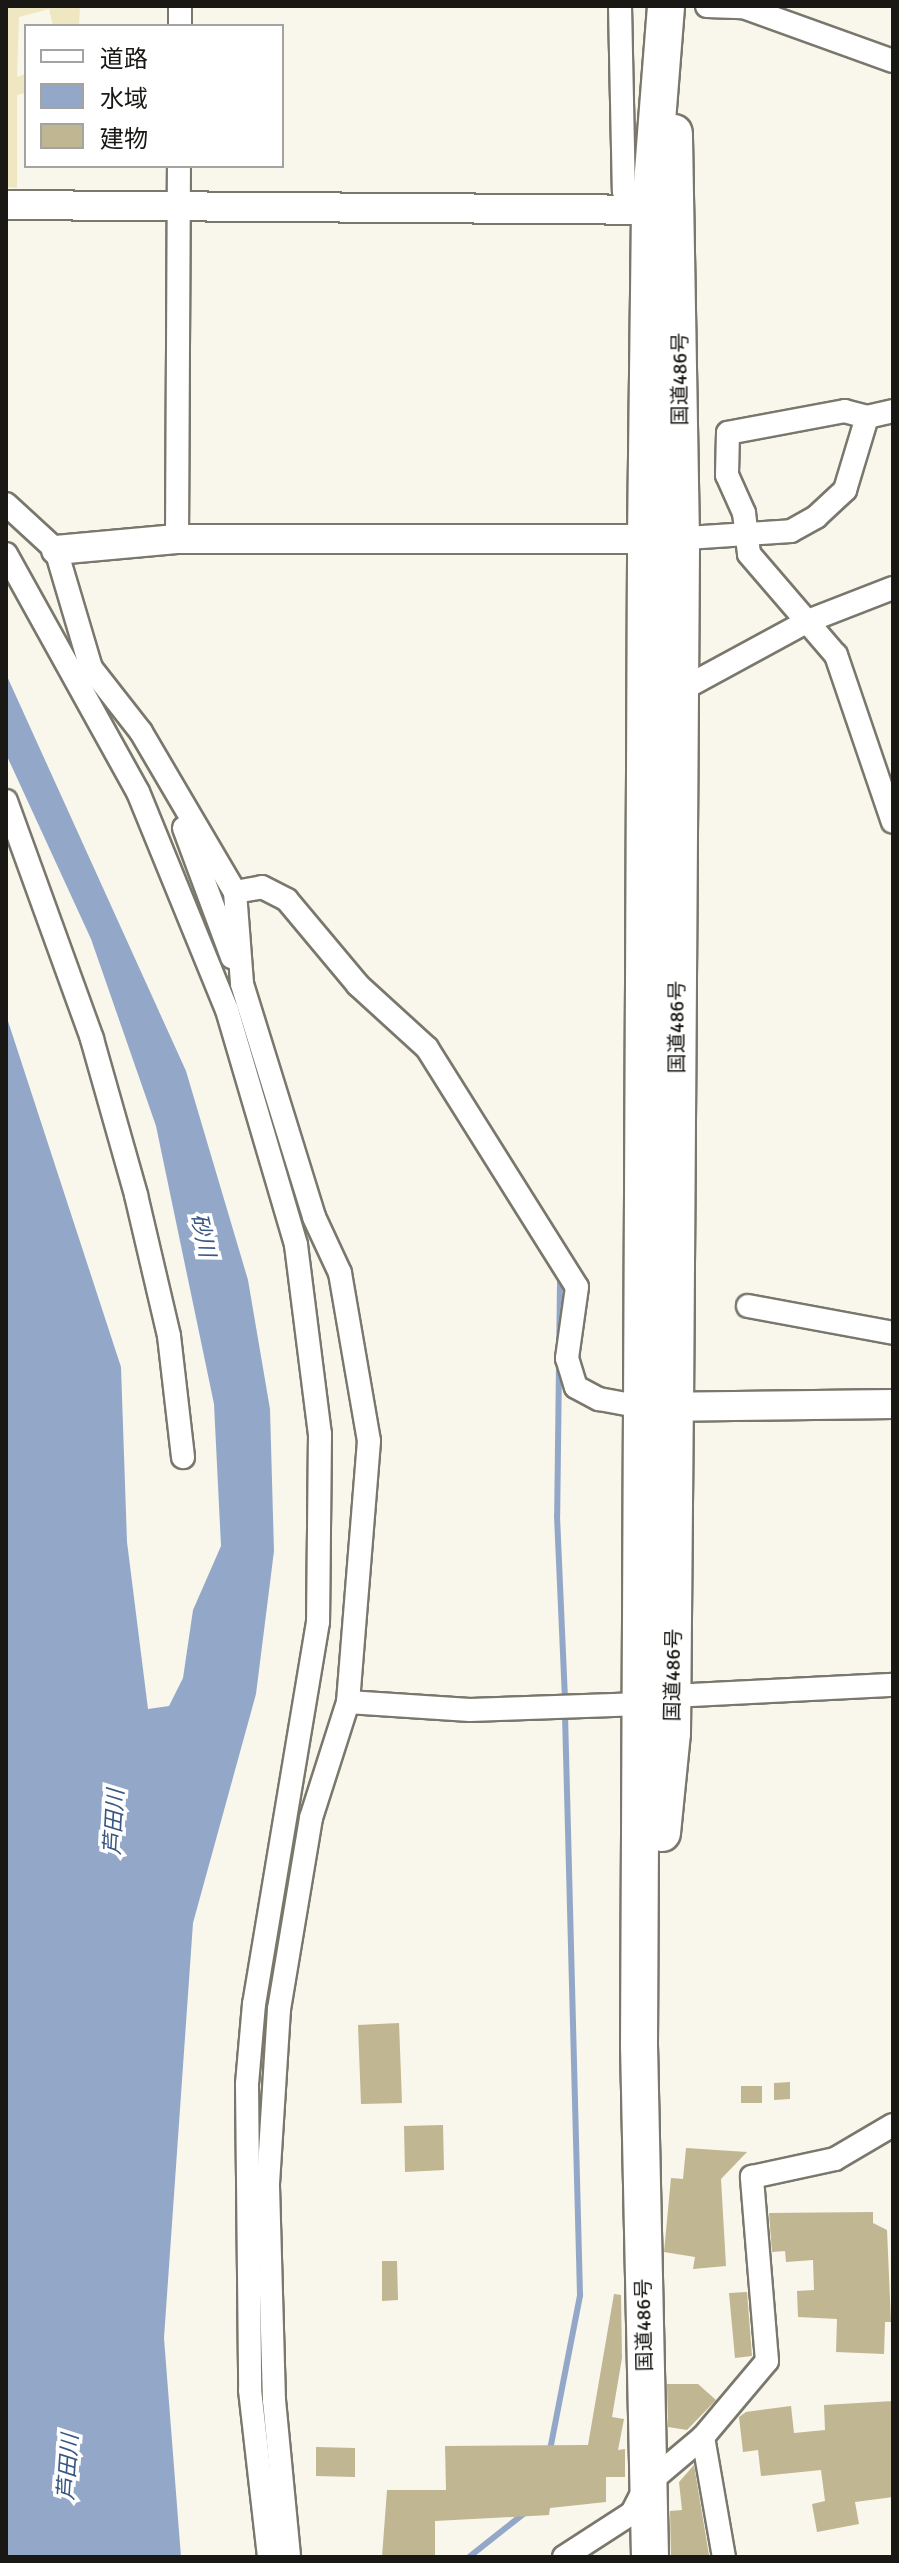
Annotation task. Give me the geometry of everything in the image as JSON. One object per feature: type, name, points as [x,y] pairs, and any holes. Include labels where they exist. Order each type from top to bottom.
[{"type":"highway","name":"国道486号","points":[[650,2557],[646,2485],[639,2046],[658,1700],[666,6]]},
{"type":"highway","name":"国道486号","points":[[659,1407],[679,691],[663,539]]},
{"type":"street","points":[[620,6],[624,191],[664,210]]},
{"type":"street","points":[[707,6],[743,7],[893,61]]},
{"type":"street","points":[[177,539],[179,168]]},
{"type":"street","points":[[6,205],[664,210]]},
{"type":"street","points":[[893,411],[867,417],[845,411],[728,433],[727,475],[746,532],[749,554],[836,655],[893,822]]},
{"type":"street","points":[[56,550],[177,539],[663,539],[791,531],[826,508],[845,490],[867,417]]},
{"type":"street","points":[[6,504],[56,550],[84,676],[141,732],[235,892],[242,984]]},
{"type":"street","points":[[6,554],[84,676],[138,792],[227,1010],[296,1245],[320,1434],[318,1622],[254,2004],[247,2084],[250,2390],[269,2557]]},
{"type":"street","points":[[679,691],[808,621],[893,588]]},
{"type":"street","points":[[141,732],[242,984],[314,1217],[340,1273],[369,1441],[348,1702],[311,1818],[279,2009],[268,2186],[274,2400],[289,2557]]},
{"type":"street","points":[[6,801],[92,1039],[136,1195],[169,1336],[183,1457]]},
{"type":"street","points":[[235,892],[262,887],[287,900],[358,985],[427,1048],[577,1287],[567,1358],[576,1387],[599,1399],[659,1407],[893,1404]]},
{"type":"street","points":[[748,1306],[893,1333]]},
{"type":"street","points":[[348,1702],[470,1710],[893,1685]]},
{"type":"street","points":[[564,2557],[632,2513],[646,2485],[703,2437],[767,2361],[752,2177],[835,2159],[893,2125]]},
{"type":"street","points":[[703,2437],[724,2557]]},
{"type":"shaded area","points":[[6,6],[80,6],[79,24],[53,24],[49,9],[19,17],[17,77],[24,75],[24,93],[17,95],[17,188],[6,187]]},
{"type":"water","points":[[6,674],[186,1071],[248,1280],[270,1409],[274,1551],[256,1694],[193,1923],[164,2338],[181,2557],[6,2557],[6,1015],[121,1367],[127,1542],[148,1709],[169,1706],[183,1678],[193,1610],[221,1546],[214,1404],[156,1126],[91,939],[6,754]]},
{"type":"building","points":[[399,2023],[402,2103],[361,2104],[358,2025]]},
{"type":"building","points":[[790,2082],[790,2099],[774,2100],[774,2083]]},
{"type":"building","points":[[741,2086],[762,2086],[762,2103],[741,2103]]},
{"type":"building","points":[[443,2125],[444,2170],[405,2172],[404,2126]]},
{"type":"building","points":[[686,2148],[747,2152],[721,2179],[726,2266],[693,2269],[695,2257],[664,2252],[671,2178],[683,2179]]},
{"type":"building","points":[[873,2212],[873,2223],[887,2230],[891,2322],[885,2322],[884,2354],[836,2352],[837,2319],[798,2317],[797,2291],[814,2290],[813,2260],[786,2262],[785,2251],[772,2252],[769,2213]]},
{"type":"building","points":[[382,2261],[397,2261],[398,2300],[382,2301]]},
{"type":"building","points":[[747,2292],[752,2356],[735,2358],[729,2293]]},
{"type":"building","points":[[614,2294],[621,2295],[622,2358],[612,2417],[624,2419],[618,2450],[625,2449],[625,2477],[606,2477],[606,2502],[550,2508],[549,2515],[435,2521],[435,2557],[382,2557],[387,2490],[446,2490],[445,2446],[588,2445]]},
{"type":"building","points":[[667,2384],[698,2384],[716,2400],[687,2430],[668,2427]]},
{"type":"building","points":[[893,2401],[893,2497],[855,2502],[859,2524],[817,2532],[812,2504],[825,2501],[821,2470],[761,2476],[758,2450],[743,2452],[739,2417],[746,2412],[791,2406],[794,2433],[825,2430],[824,2405]]},
{"type":"building","points":[[316,2447],[355,2448],[355,2477],[316,2476]]},
{"type":"building","points":[[694,2465],[709,2555],[671,2557],[670,2511],[682,2510],[679,2482]]},
{"type":"waterway","points":[[560,1283],[557,1516],[565,1702]]},
{"type":"waterway","points":[[550,2450],[580,2295],[565,1713]]},
{"type":"waterway","points":[[469,2557],[527,2511]]},
{"type":"water label","name":"砂川","points":[[203,1235]]},
{"type":"water label","name":"芦田川","points":[[114,1822]]},
{"type":"water label","name":"芦田川","points":[[68,2467]]}]
